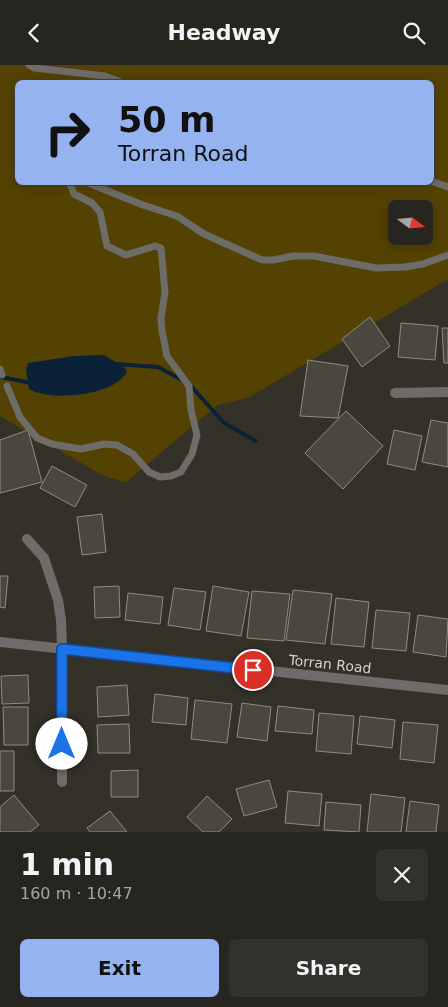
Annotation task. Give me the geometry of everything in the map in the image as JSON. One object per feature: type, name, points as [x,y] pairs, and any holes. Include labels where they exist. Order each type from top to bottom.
[{"type":"street","points":[[395,393],[448,391]]},
{"type":"street","points":[[26,539],[44,558],[58,600],[61,620],[62,782]]},
{"type":"street","name":"Torran Road","points":[[0,642],[448,690]]},
{"type":"lane","points":[[29,65],[35,68],[105,76],[116,80]]},
{"type":"lane","points":[[434,182],[448,187]]},
{"type":"lane","points":[[7,386],[20,417],[38,438],[52,444],[81,449],[104,444],[117,445],[132,454],[149,471],[160,477],[171,477],[181,472],[192,455],[197,435],[191,410],[190,386],[167,356],[162,331],[161,318],[165,292],[161,248],[155,246],[126,255],[107,246],[100,212],[92,203],[74,194],[70,185]]},
{"type":"lane","points":[[93,185],[177,216],[204,234],[262,260],[272,261],[293,256],[314,256],[376,268],[424,264],[448,255]]},
{"type":"shaded area","points":[[0,65],[448,65],[448,279],[248,398],[218,405],[126,482],[104,476],[0,416]]},
{"type":"water","points":[[104,355],[125,368],[127,372],[120,380],[109,387],[66,396],[39,393],[29,389],[26,370],[28,363],[74,356]]},
{"type":"building","points":[[370,317],[390,346],[362,367],[342,339]]},
{"type":"building","points":[[401,323],[438,326],[435,360],[398,357]]},
{"type":"building","points":[[442,328],[448,328],[448,363],[444,363]]},
{"type":"building","points":[[308,360],[348,366],[338,418],[300,416]]},
{"type":"building","points":[[346,411],[383,446],[343,489],[305,453]]},
{"type":"building","points":[[431,420],[448,423],[448,467],[422,462]]},
{"type":"building","points":[[28,430],[42,482],[0,493],[0,440]]},
{"type":"building","points":[[394,430],[422,436],[415,470],[387,464]]},
{"type":"building","points":[[52,466],[87,485],[75,507],[40,488]]},
{"type":"building","points":[[102,514],[106,552],[82,555],[77,517]]},
{"type":"building","points":[[0,576],[8,576],[5,608],[0,607]]},
{"type":"building","points":[[119,586],[120,617],[95,618],[94,587]]},
{"type":"building","points":[[213,586],[249,592],[241,636],[206,631]]},
{"type":"building","points":[[174,588],[206,592],[200,630],[168,625]]},
{"type":"building","points":[[293,590],[332,594],[325,644],[286,640]]},
{"type":"building","points":[[252,591],[290,594],[284,641],[247,638]]},
{"type":"building","points":[[128,593],[163,597],[160,624],[125,620]]},
{"type":"building","points":[[336,598],[369,602],[364,647],[331,644]]},
{"type":"building","points":[[376,610],[410,613],[406,651],[372,648]]},
{"type":"building","points":[[418,615],[448,619],[446,657],[413,652]]},
{"type":"building","points":[[28,675],[29,703],[2,704],[1,676]]},
{"type":"building","points":[[127,685],[129,715],[98,717],[97,687]]},
{"type":"building","points":[[155,694],[188,698],[186,725],[152,722]]},
{"type":"building","points":[[195,700],[232,704],[227,743],[191,739]]},
{"type":"building","points":[[242,703],[271,707],[267,741],[237,737]]},
{"type":"building","points":[[278,706],[314,710],[312,734],[275,731]]},
{"type":"building","points":[[3,707],[28,707],[28,745],[4,745]]},
{"type":"building","points":[[319,713],[354,716],[351,754],[316,751]]},
{"type":"building","points":[[360,716],[395,720],[392,748],[357,744]]},
{"type":"building","points":[[403,722],[438,725],[434,763],[400,759]]},
{"type":"building","points":[[129,724],[130,753],[98,753],[97,725]]},
{"type":"building","points":[[0,751],[14,751],[14,791],[0,791]]},
{"type":"building","points":[[138,770],[138,797],[111,797],[111,771]]},
{"type":"building","points":[[269,780],[277,807],[244,816],[236,789]]},
{"type":"building","points":[[288,791],[322,794],[319,826],[285,823]]},
{"type":"building","points":[[371,794],[405,798],[401,832],[367,832]]},
{"type":"building","points":[[14,795],[39,825],[30,832],[0,832],[0,807]]},
{"type":"building","points":[[207,796],[232,819],[219,832],[203,832],[187,817]]},
{"type":"building","points":[[410,801],[439,805],[436,832],[406,832]]},
{"type":"building","points":[[326,802],[361,805],[359,832],[324,830]]},
{"type":"building","points":[[110,811],[127,832],[90,832],[87,828]]},
{"type":"waterway","points":[[115,364],[158,367],[182,380]]},
{"type":"waterway","points":[[1,377],[31,383]]},
{"type":"waterway","points":[[190,385],[224,423],[256,441]]},
{"type":"route","points":[[62,744],[62,649],[253,670]]}]
